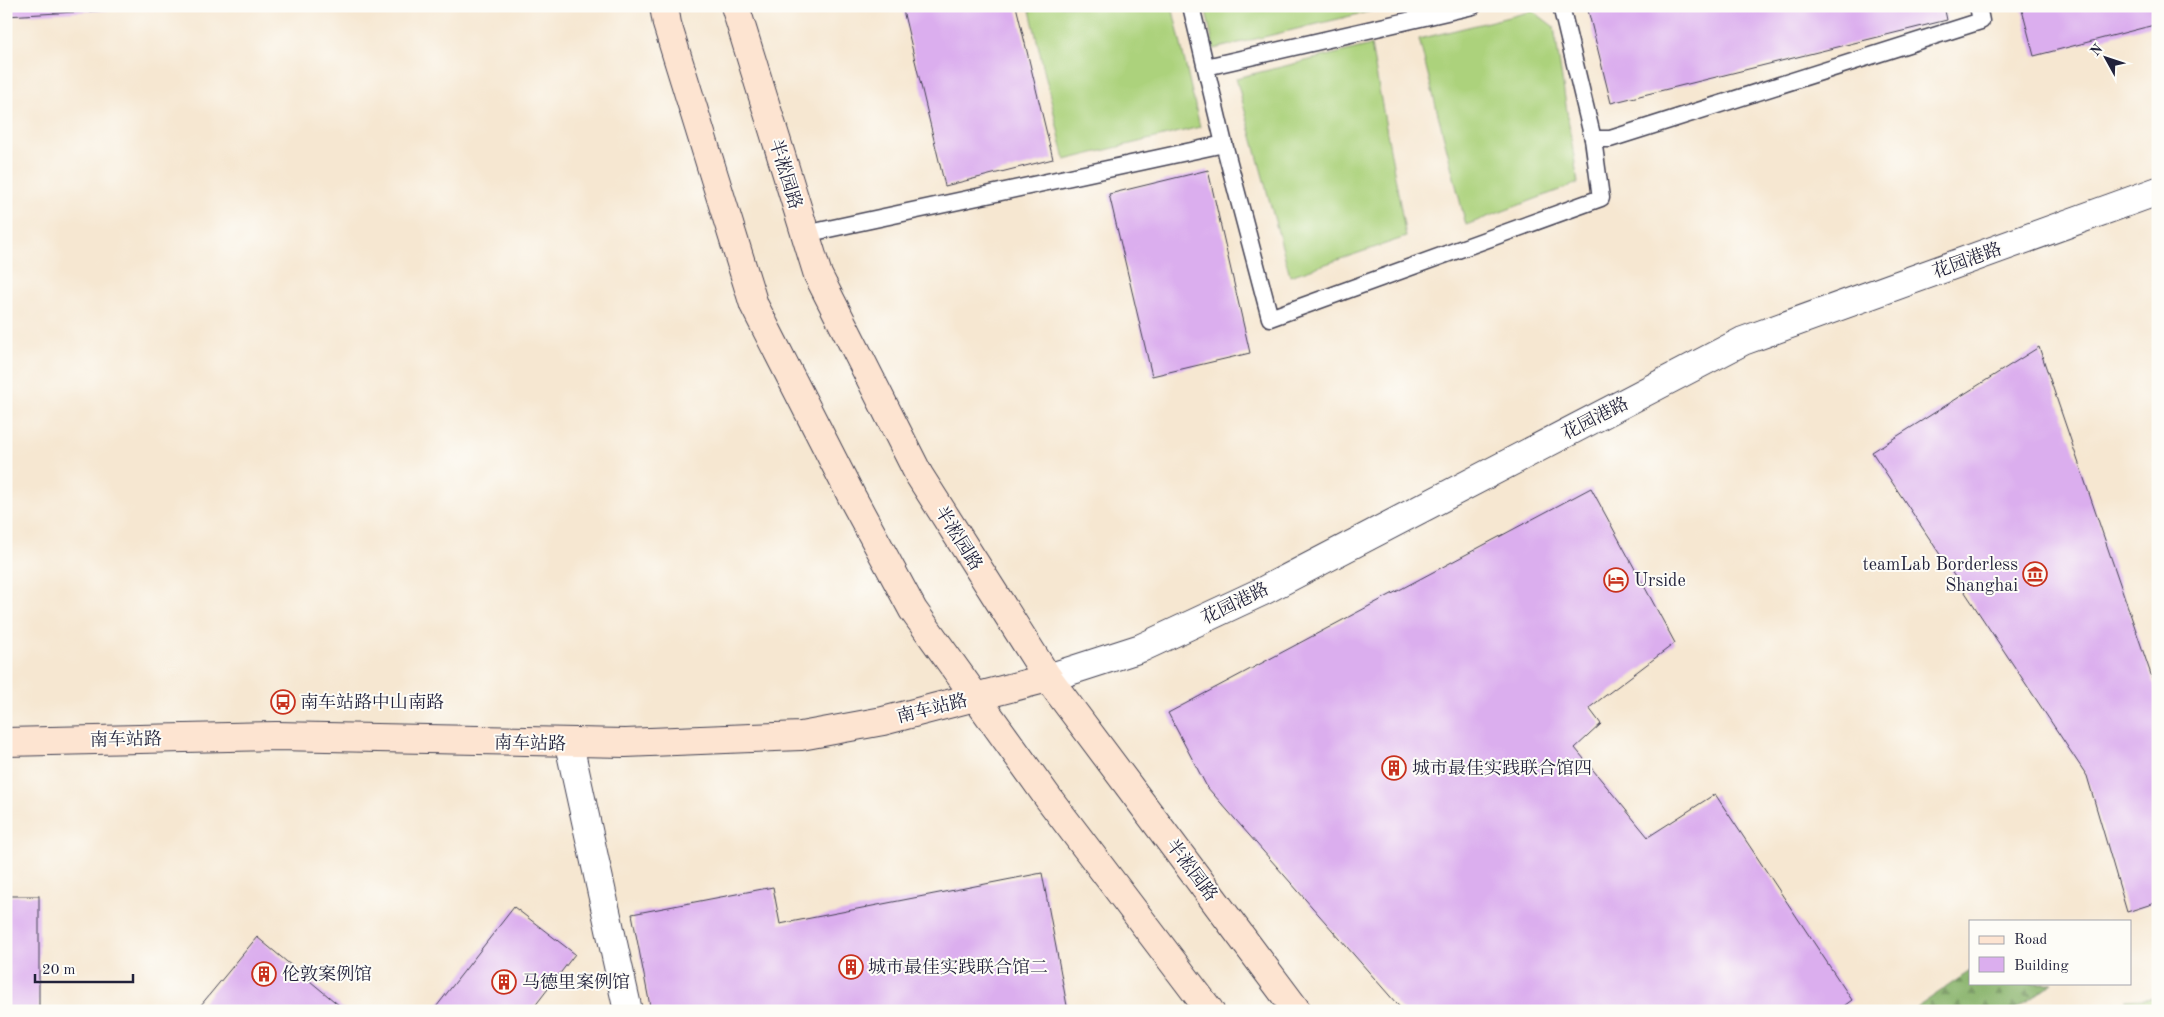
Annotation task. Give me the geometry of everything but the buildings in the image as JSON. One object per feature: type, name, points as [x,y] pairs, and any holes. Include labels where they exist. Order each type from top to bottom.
[{"type":"main road","points":[[664,6],[667,24],[754,305],[853,499],[913,610],[975,698],[1210,1011]]},
{"type":"main road","name":"半淞园路","points":[[734,6],[818,276],[919,475],[1048,678],[1297,1011]]},
{"type":"main road","name":"南车站路","points":[[6,742],[276,736],[569,744],[801,736],[882,720],[1048,678]]},
{"type":"street","name":"花园港路","points":[[1048,678],[1141,648],[1252,596],[1743,341],[2158,191]]},
{"type":"street","points":[[569,744],[628,1011]]},
{"type":"lane","points":[[1191,6],[1224,144],[1270,318],[1601,198],[1593,139],[1561,6]]},
{"type":"lane","points":[[1206,67],[1473,6]]},
{"type":"lane","points":[[1593,139],[1610,140],[1981,21],[1978,6]]},
{"type":"lane","points":[[805,234],[1224,144]]},
{"type":"green space","points":[[1029,6],[1172,6],[1200,127],[1065,160]]},
{"type":"green space","points":[[1205,6],[1392,6],[1214,49]]},
{"type":"green space","points":[[1533,11],[1554,27],[1578,183],[1466,225],[1419,39]]},
{"type":"green space","points":[[1371,45],[1406,237],[1290,276],[1236,78]]},
{"type":"green space","points":[[1969,972],[1969,984],[2052,984],[2013,1011],[1918,1011],[1916,1008]]},
{"type":"green space","points":[[2158,998],[2158,1011],[2128,1011],[2126,1000]]},
{"type":"place","name":"teamLab Borderless Shanghai","points":[[2035,574]]},
{"type":"place","name":"Urside","points":[[1616,580]]},
{"type":"place","name":"南车站路中山南路","points":[[283,702]]},
{"type":"place","name":"城市最佳实践联合馆四","points":[[1394,768]]},
{"type":"place","name":"城市最佳实践联合馆二","points":[[851,967]]},
{"type":"place","name":"伦敦案例馆","points":[[264,974]]},
{"type":"place","name":"马德里案例馆","points":[[504,982]]}]
